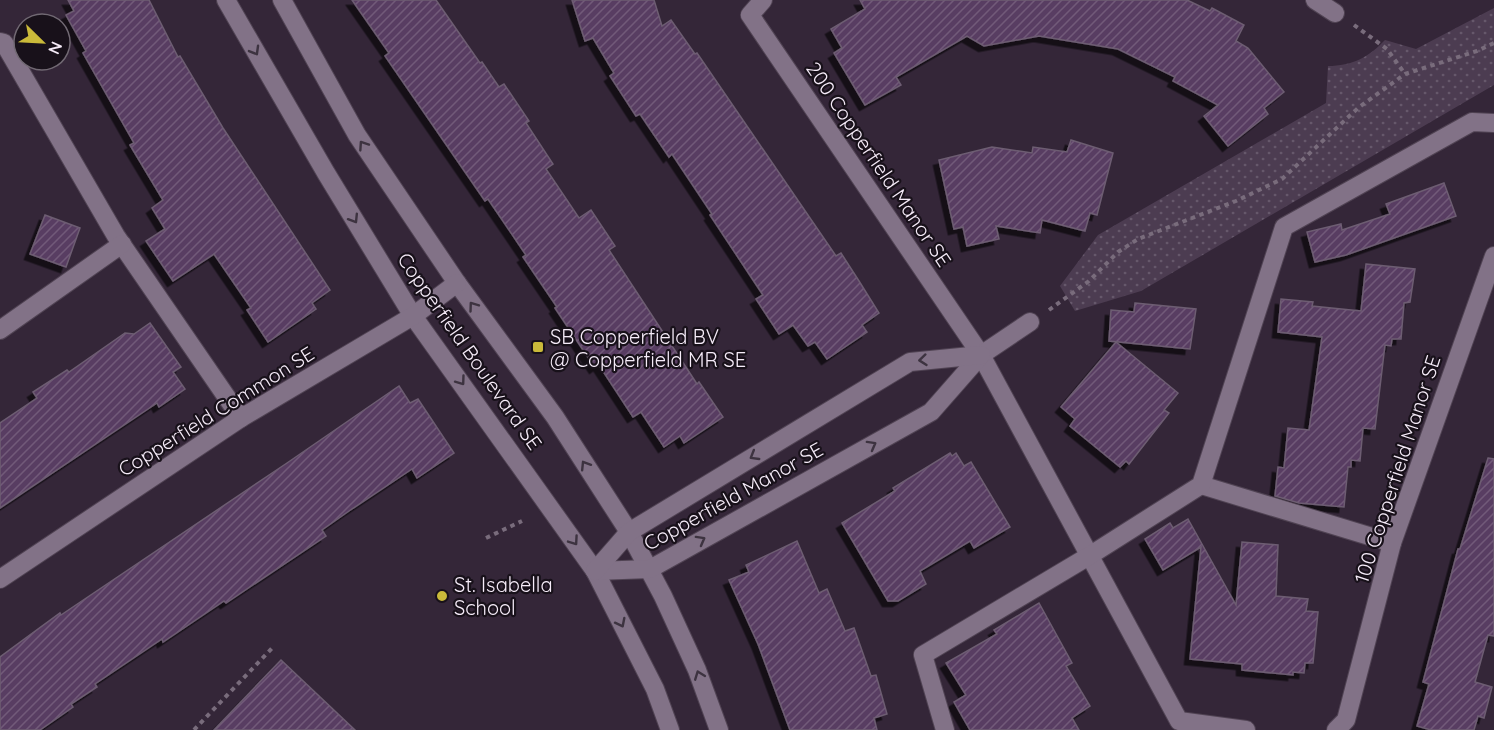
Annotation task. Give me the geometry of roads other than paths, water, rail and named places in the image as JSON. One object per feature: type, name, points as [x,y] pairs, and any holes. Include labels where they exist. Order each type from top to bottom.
[{"type":"street","name":"Copperfield Boulevard SE","points":[[226,0],[326,173],[413,316],[595,571],[655,689],[670,730]]},
{"type":"street","name":"Copperfield Boulevard SE","points":[[282,0],[357,135],[457,283],[555,417],[629,532],[651,569],[697,670],[719,730]]},
{"type":"street","name":"200 Copperfield Manor SE","points":[[763,0],[750,15],[981,355]]},
{"type":"street","points":[[1315,0],[1335,14]]},
{"type":"street","points":[[0,42],[4,43],[122,244],[241,418]]},
{"type":"street","points":[[945,730],[922,655],[1089,556],[1201,485],[1284,227],[1472,122],[1494,123]]},
{"type":"street","points":[[0,330],[122,244]]},
{"type":"street","name":"100 Copperfield Manor SE","points":[[1336,730],[1346,720],[1392,543],[1494,256]]},
{"type":"street","name":"Copperfield Common SE","points":[[0,579],[241,418],[413,316],[457,283]]},
{"type":"street","name":"Copperfield Manor SE","points":[[595,571],[651,569],[932,412],[981,355],[1030,322]]},
{"type":"street","name":"Copperfield Manor SE","points":[[595,571],[629,532],[910,362],[981,355]]},
{"type":"street","points":[[981,355],[1179,721],[1246,730]]},
{"type":"street","points":[[1201,485],[1392,543]]},
{"type":"place","name":"SB Copperfield BV @ Copperfield MR SE","points":[[538,347]]},
{"type":"place","name":"St. Isabella School","points":[[442,596]]}]
